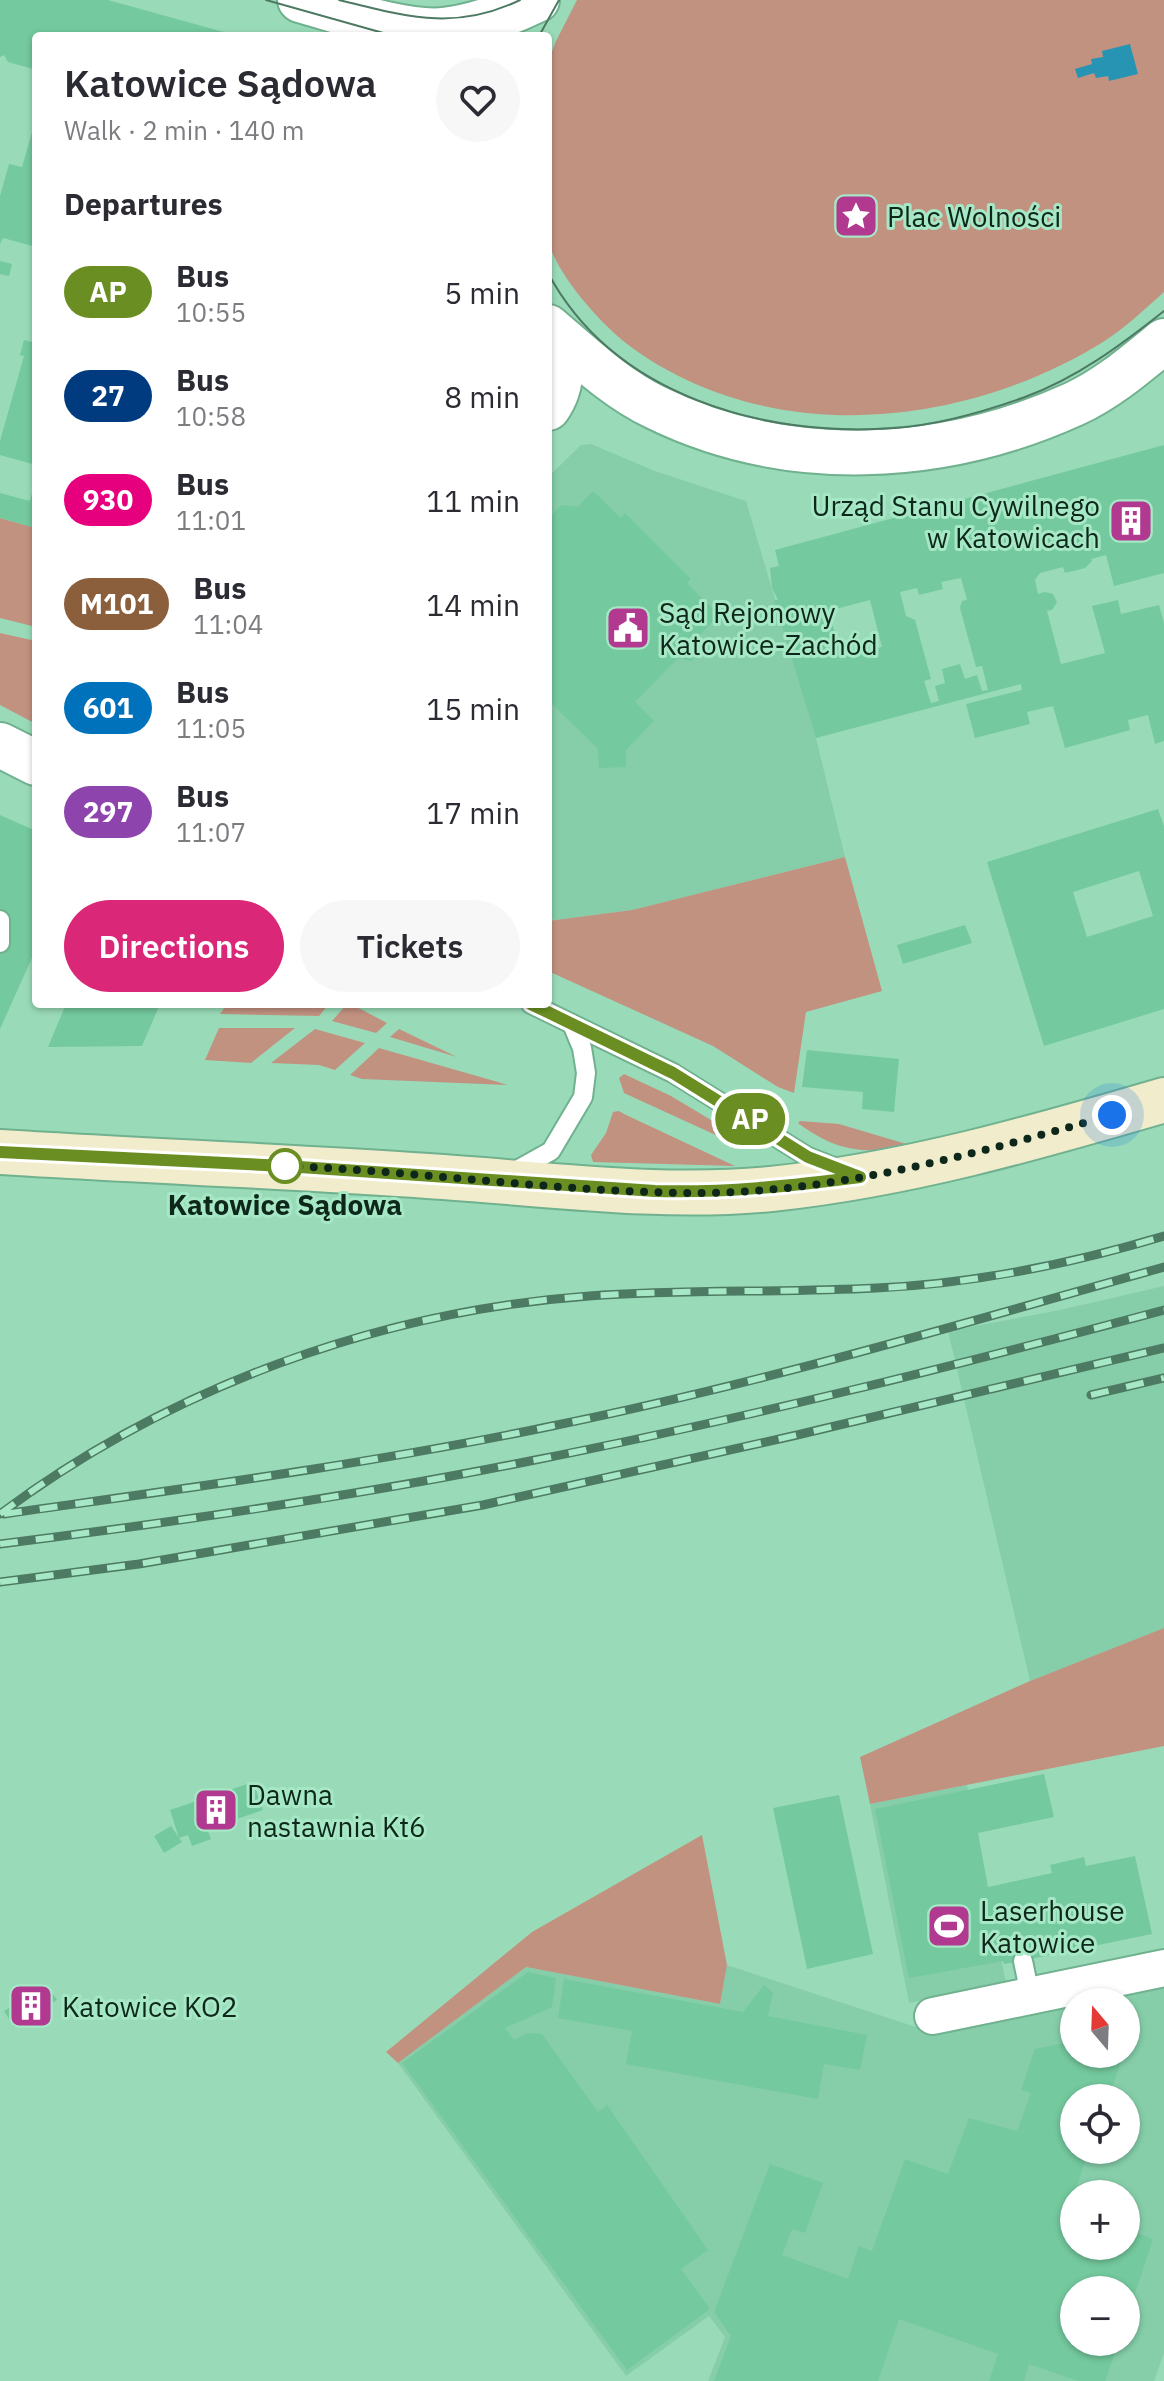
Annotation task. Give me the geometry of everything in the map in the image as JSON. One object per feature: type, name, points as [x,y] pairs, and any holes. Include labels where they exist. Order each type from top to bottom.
[{"type":"main road","points":[[0,1152],[285,1166],[631,1191],[704,1193],[769,1189],[928,1165],[1164,1100]]},
{"type":"street","points":[[300,0],[416,32],[476,23],[508,14],[539,0]]},
{"type":"street","points":[[526,32],[539,0]]},
{"type":"street","points":[[552,331],[595,368],[652,406],[706,429],[805,452],[873,452],[939,446],[1012,427],[1075,404],[1164,341]]},
{"type":"street","points":[[552,336],[558,349],[560,376],[552,401]]},
{"type":"street","points":[[0,745],[32,761]]},
{"type":"street","points":[[933,2016],[1027,1978],[1164,1968]]},
{"type":"lane","points":[[0,920],[0,943]]},
{"type":"lane","points":[[539,1008],[673,1073],[808,1157],[860,1177]]},
{"type":"lane","points":[[500,1181],[551,1151],[583,1097],[586,1073],[582,1048],[572,1024]]},
{"type":"shaded area","name":"Plac Wolności","points":[[577,0],[1164,0],[1164,292],[1111,337],[1047,372],[988,394],[926,409],[864,415],[801,412],[740,400],[681,377],[627,344],[604,324],[569,282],[552,252],[552,52]]},
{"type":"shaded area","points":[[591,444],[655,471],[746,501],[816,738],[845,857],[632,910],[552,920],[552,473],[581,445]]},
{"type":"shaded area","points":[[0,518],[32,527],[32,626],[0,618]]},
{"type":"shaded area","points":[[0,633],[32,640],[32,722],[0,705]]},
{"type":"shaded area","points":[[845,857],[882,991],[806,1012],[794,1093],[778,1087],[713,1046],[552,973],[552,920],[632,910]]},
{"type":"shaded area","points":[[224,1008],[326,1008],[319,1016],[220,1014]]},
{"type":"shaded area","points":[[343,1008],[359,1008],[387,1023],[376,1033],[332,1021]]},
{"type":"shaded area","points":[[219,1028],[295,1028],[251,1063],[205,1060]]},
{"type":"shaded area","points":[[315,1029],[365,1043],[335,1070],[319,1065],[271,1063]]},
{"type":"shaded area","points":[[399,1029],[457,1057],[390,1037]]},
{"type":"shaded area","points":[[379,1048],[507,1085],[362,1079],[350,1075]]},
{"type":"shaded area","points":[[624,1074],[671,1096],[751,1144],[746,1149],[624,1093],[619,1078]]},
{"type":"shaded area","points":[[619,1111],[735,1166],[593,1162],[591,1155],[606,1133],[613,1112]]},
{"type":"shaded area","points":[[798,1123],[839,1124],[913,1146],[853,1149],[812,1133]]},
{"type":"shaded area","points":[[1164,1286],[1164,1628],[1030,1681],[948,1331]]},
{"type":"shaded area","points":[[1164,1628],[1164,1746],[870,1804],[860,1757],[1030,1681]]},
{"type":"shaded area","points":[[967,1785],[1006,1983],[909,2003],[870,1804]]},
{"type":"shaded area","points":[[702,1835],[727,1965],[720,2004],[526,1967],[398,2063],[386,2052],[532,1932]]},
{"type":"shaded area","points":[[727,1965],[913,2026],[941,2032],[1060,2007],[1060,2068],[1140,2068],[1140,1990],[1164,1985],[1164,2353],[1154,2381],[708,2381],[725,2337],[709,2316],[626,2376],[398,2063],[526,1967],[720,2004]]},
{"type":"water","points":[[1130,44],[1138,74],[1109,81],[1108,76],[1096,78],[1094,73],[1078,78],[1075,69],[1092,64],[1091,59],[1103,57],[1102,51]]},
{"type":"building","points":[[0,0],[108,0],[224,32],[32,32],[32,69],[8,62],[4,55],[0,57]]},
{"type":"building","points":[[32,132],[32,246],[3,238],[0,244],[0,196],[9,164],[22,167]]},
{"type":"building","points":[[0,261],[12,264],[9,276],[0,274]]},
{"type":"building","points":[[24,340],[32,342],[32,464],[0,455],[0,441],[24,356],[20,355]]},
{"type":"building","points":[[1164,445],[1164,573],[1114,586],[1106,555],[1091,559],[1085,568],[1065,573],[1063,567],[1040,573],[1035,580],[1038,594],[1053,594],[1057,602],[1052,610],[1047,611],[1061,664],[1105,653],[1092,606],[1118,600],[1121,614],[1159,605],[1164,623],[1164,741],[1155,744],[1148,715],[1128,720],[1130,730],[1065,748],[1053,706],[1027,712],[1030,724],[975,738],[966,704],[1022,690],[1021,684],[816,738],[774,600],[778,600],[772,588],[770,568],[779,566],[775,550]],"holes":[[[961,578],[967,600],[962,601],[960,608],[976,667],[982,666],[988,690],[982,691],[977,675],[965,679],[960,664],[942,669],[945,683],[935,686],[939,701],[931,703],[924,681],[931,679],[915,620],[906,616],[900,592],[917,588],[919,595],[943,589],[941,582]],[[870,600],[882,647],[868,650],[867,646],[841,653],[828,611]]]},
{"type":"building","name":"Sąd Rejonowy Katowice-Zachód","points":[[593,491],[621,518],[625,513],[691,579],[687,583],[719,615],[695,640],[700,653],[691,661],[678,658],[635,702],[654,721],[626,750],[626,767],[599,768],[598,749],[552,704],[552,515],[561,505],[578,507]]},
{"type":"building","points":[[0,493],[30,501],[32,493],[32,527],[0,518]]},
{"type":"building","points":[[1158,809],[1164,826],[1164,1009],[1044,1046],[987,862]],"holes":[[[1139,871],[1153,916],[1087,937],[1073,892]]]},
{"type":"building","points":[[0,815],[32,829],[32,958],[0,1029]]},
{"type":"building","points":[[965,925],[972,943],[903,964],[897,945]]},
{"type":"building","points":[[64,1008],[158,1008],[142,1046],[48,1047]]},
{"type":"building","points":[[807,1050],[899,1059],[894,1112],[862,1109],[863,1092],[802,1087]]},
{"type":"building","points":[[1044,1774],[1054,1817],[978,1833],[988,1887],[1052,1873],[1050,1865],[1084,1857],[1086,1866],[1135,1856],[1152,1934],[1016,1962],[1004,1964],[1003,1961],[909,1978],[875,1809]]},
{"type":"building","name":"Dawna nastawnia Kt6","points":[[253,1782],[263,1810],[207,1829],[211,1839],[192,1846],[188,1835],[179,1838],[170,1810]]},
{"type":"building","points":[[839,1795],[873,1954],[807,1969],[773,1808]]},
{"type":"building","points":[[171,1826],[182,1842],[164,1853],[154,1836]]},
{"type":"building","points":[[528,1972],[556,1978],[552,2007],[505,2028],[514,2040],[528,2033],[542,2034],[598,2112],[607,2105],[708,2250],[681,2269],[710,2309],[627,2370],[402,2063]]},
{"type":"building","points":[[564,1979],[743,2012],[764,1985],[773,1993],[768,2016],[867,2035],[860,2070],[824,2064],[818,2099],[626,2064],[632,2031],[558,2018]]},
{"type":"building","name":"Katowice KO2","points":[[47,1985],[57,2000],[14,2027],[4,2011]]},
{"type":"building","points":[[1060,2044],[1060,2068],[1119,2068],[1113,2084],[1060,2084],[1060,2164],[1084,2164],[1079,2180],[1060,2180],[1060,2260],[1140,2260],[1140,2234],[1153,2239],[1140,2278],[1140,2276],[1060,2276],[1060,2356],[1114,2356],[1105,2381],[1078,2381],[1029,2364],[1024,2381],[989,2381],[998,2354],[899,2319],[878,2381],[714,2381],[731,2336],[714,2312],[770,2164],[823,2183],[805,2233],[792,2229],[782,2255],[848,2279],[859,2246],[872,2251],[905,2159],[948,2174],[969,2118],[1017,2131],[1031,2093],[1021,2090],[1035,2049]]},
{"type":"tram line","points":[[266,0],[380,32]]},
{"type":"tram line","points":[[339,0],[430,18],[473,16],[520,0]]},
{"type":"tram line","points":[[541,32],[559,0]]},
{"type":"tram line","points":[[552,279],[577,315],[612,351],[653,379],[698,400],[745,416],[795,425],[845,429],[928,424],[977,413],[1025,397],[1080,370],[1164,311]]},
{"type":"railway","points":[[0,1514],[65,1469],[134,1429],[205,1394],[279,1363],[355,1338],[432,1319],[510,1305],[589,1296],[840,1289],[949,1282],[1057,1264],[1164,1236]]},
{"type":"railway","points":[[4,1514],[347,1464],[552,1426],[783,1372],[1164,1267]]},
{"type":"railway","points":[[0,1544],[266,1507],[530,1461],[848,1391],[1164,1310]]},
{"type":"railway","points":[[0,1582],[139,1564],[483,1505],[1164,1348]]},
{"type":"railway","points":[[1091,1395],[1164,1378]]},
{"type":"bus line","name":"AP","points":[[0,1152],[285,1166],[631,1191],[704,1193],[769,1189],[860,1177],[808,1157],[673,1073],[539,1008]]},
{"type":"place","name":"Plac Wolności","points":[[856,216]]},
{"type":"place","name":"Urząd Stanu Cywilnego w Katowicach","points":[[1131,521]]},
{"type":"place","name":"Sąd Rejonowy Katowice-Zachód","points":[[628,628]]},
{"type":"place","name":"Katowice Sądowa","points":[[285,1166]]},
{"type":"place","name":"Dawna nastawnia Kt6","points":[[216,1810]]},
{"type":"place","name":"Laserhouse Katowice","points":[[949,1926]]},
{"type":"place","name":"Katowice KO2","points":[[31,2006]]},
{"type":"route","points":[[285,1166],[631,1191],[704,1193],[769,1189],[928,1165],[1112,1115]]}]
